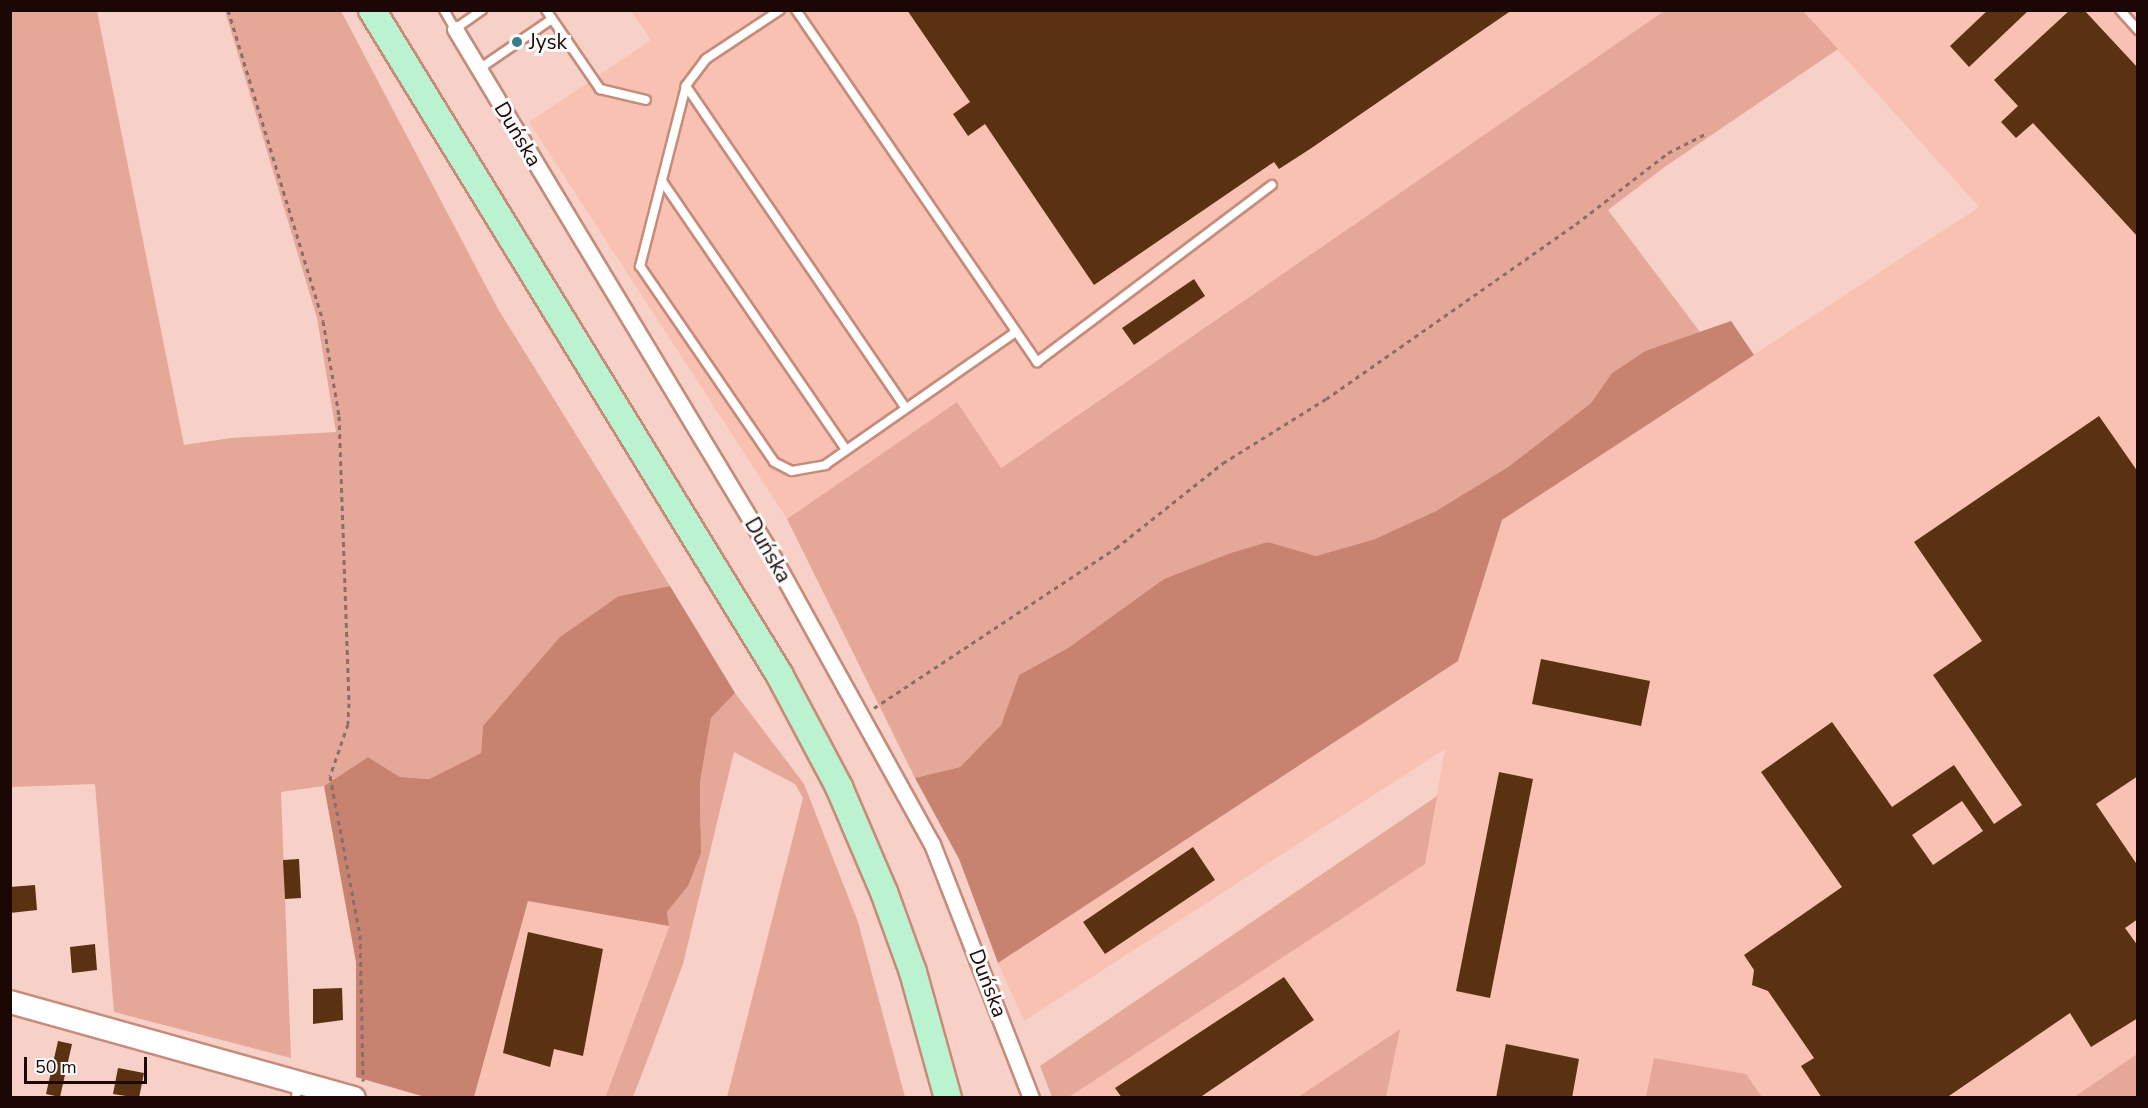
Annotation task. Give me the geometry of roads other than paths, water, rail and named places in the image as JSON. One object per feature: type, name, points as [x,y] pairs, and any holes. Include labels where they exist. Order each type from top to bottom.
[{"type":"main road","points":[[372,10],[795,705],[838,787],[884,892],[913,972],[948,1098]]},
{"type":"street","name":"Duńska","points":[[454,29],[753,523],[862,716],[942,865],[1031,1098]]},
{"type":"street","points":[[10,1002],[297,1090],[359,1093]]},
{"type":"lane","points":[[444,10],[454,29],[482,10]]},
{"type":"lane","points":[[546,10],[600,89],[646,100]]},
{"type":"lane","points":[[780,10],[706,60],[686,86],[640,266],[774,462],[792,471],[806,471],[825,465],[1016,332]]},
{"type":"lane","points":[[796,10],[1037,362],[1272,185]]},
{"type":"lane","points":[[2120,10],[2138,30]]},
{"type":"lane","points":[[478,69],[552,19]]},
{"type":"lane","points":[[686,86],[906,408]]},
{"type":"lane","points":[[662,181],[846,450]]},
{"type":"place","name":"Jysk","points":[[517,42]]}]
